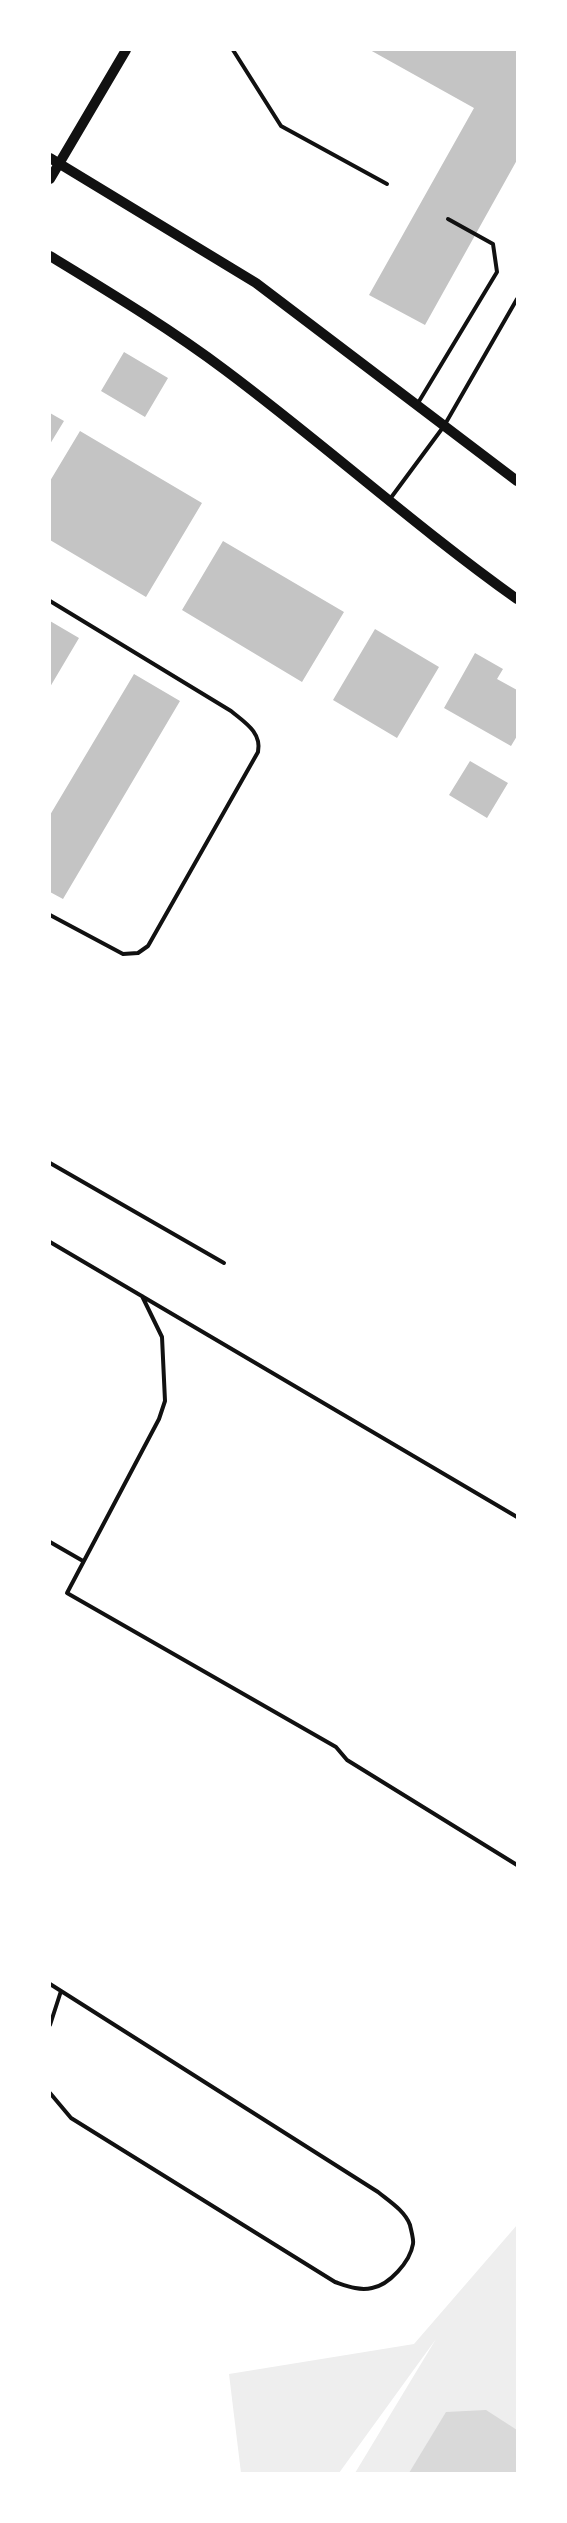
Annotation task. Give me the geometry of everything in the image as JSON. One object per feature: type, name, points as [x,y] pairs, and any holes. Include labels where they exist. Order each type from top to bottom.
[{"type":"main road","points":[[50,179],[126,50]]},
{"type":"main road","points":[[50,158],[256,283],[517,481]]},
{"type":"main road","points":[[50,256],[223,368],[463,560],[517,599]]},
{"type":"lane","points":[[234,50],[281,126],[387,184]]},
{"type":"lane","points":[[417,405],[497,272],[493,244],[448,219]]},
{"type":"lane","points":[[389,500],[444,426],[517,299]]},
{"type":"lane","points":[[50,601],[231,711],[250,726],[258,737],[259,745],[258,752],[148,946],[138,953],[123,954],[50,915]]},
{"type":"lane","points":[[50,1163],[224,1263]]},
{"type":"lane","points":[[50,1242],[517,1517]]},
{"type":"lane","points":[[142,1296],[162,1338],[165,1401],[158,1419],[66,1593],[336,1747],[347,1760],[517,1865]]},
{"type":"lane","points":[[50,1542],[83,1561]]},
{"type":"lane","points":[[50,1984],[378,2192],[397,2207],[410,2224],[413,2244],[405,2263],[388,2281],[373,2288],[354,2289],[335,2282],[71,2118],[50,2093]]},
{"type":"lane","points":[[50,2025],[62,1991]]},
{"type":"shaded area","points":[[517,2225],[517,2473],[355,2473],[436,2339],[339,2473],[241,2473],[229,2374],[414,2344]]},
{"type":"shaded area","points":[[486,2410],[517,2430],[517,2473],[409,2473],[446,2412]]},
{"type":"building","points":[[370,50],[517,50],[517,160],[425,325],[369,295],[474,108]]},
{"type":"building","points":[[124,352],[168,378],[145,417],[101,391]]},
{"type":"building","points":[[50,413],[64,421],[50,444]]},
{"type":"building","points":[[80,431],[202,503],[146,597],[50,540],[50,481]]},
{"type":"building","points":[[223,541],[344,612],[302,682],[182,610]]},
{"type":"building","points":[[50,621],[79,638],[50,687]]},
{"type":"building","points":[[375,629],[439,667],[397,738],[333,700]]},
{"type":"building","points":[[475,653],[503,669],[497,679],[517,690],[517,736],[511,746],[444,708]]},
{"type":"building","points":[[134,674],[180,701],[63,899],[50,892],[50,815]]},
{"type":"building","points":[[470,761],[508,783],[487,818],[449,795]]}]
